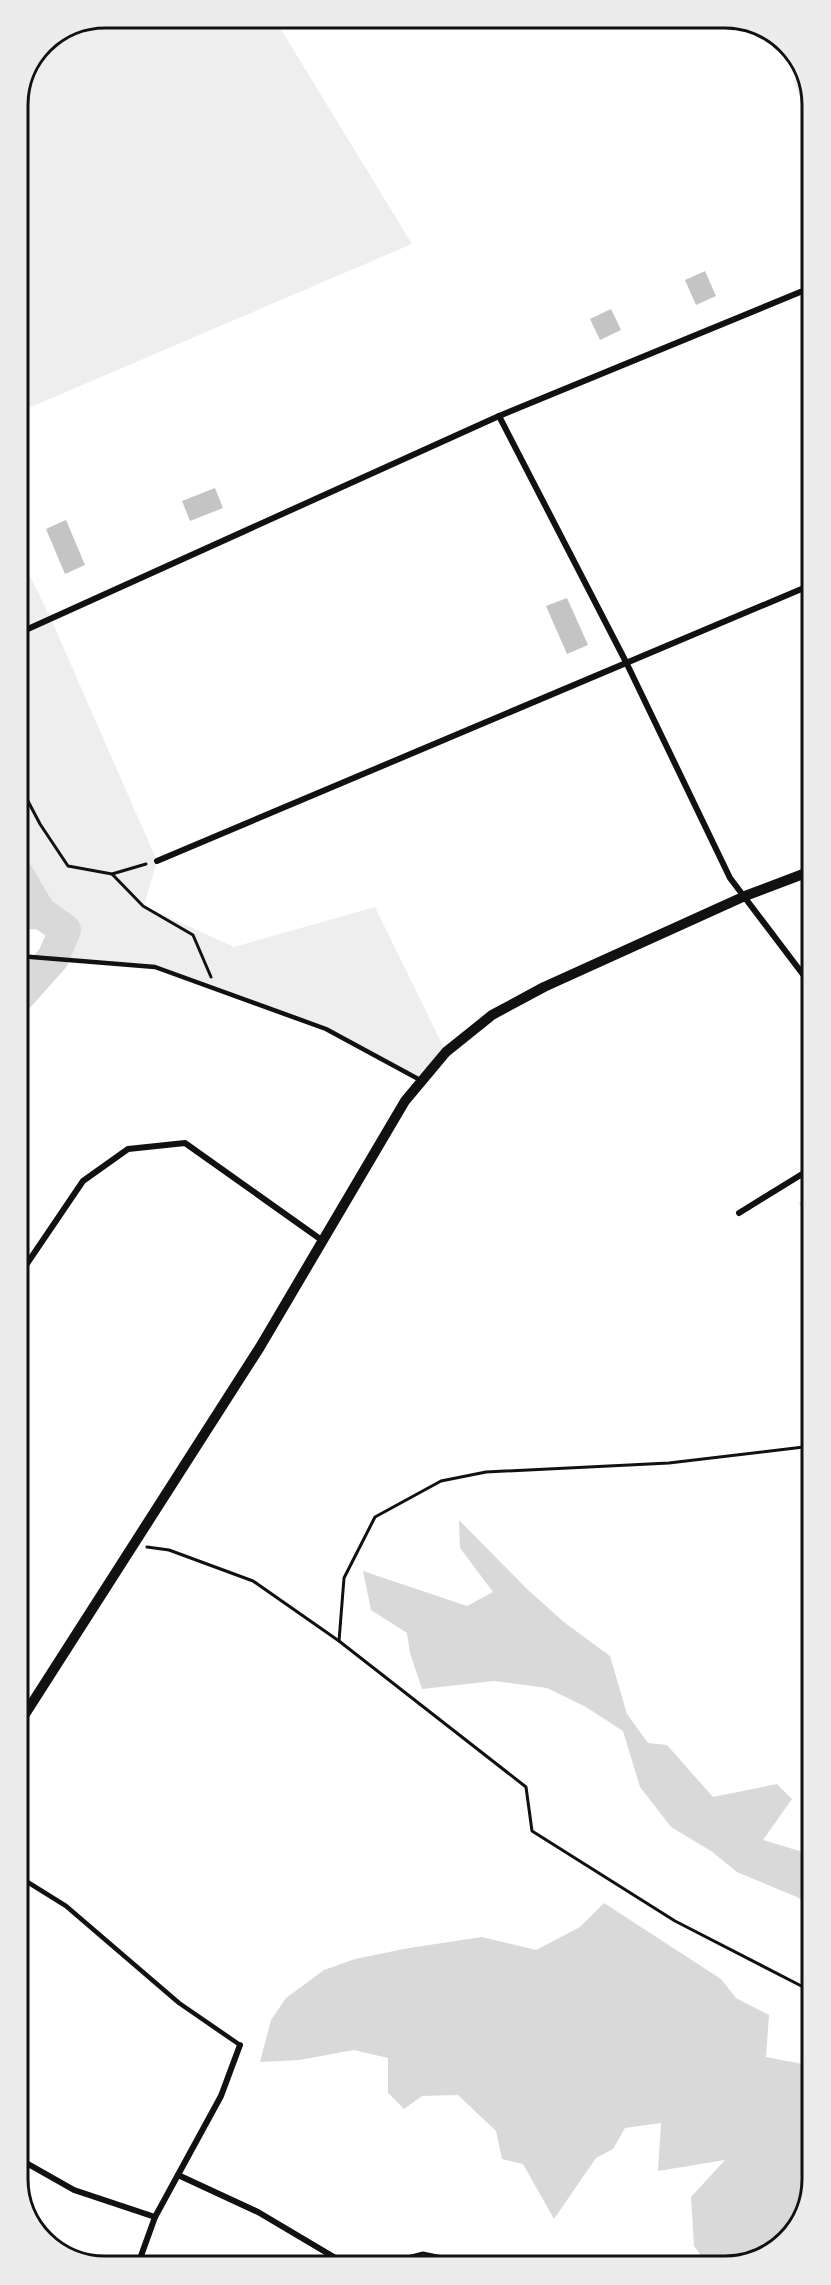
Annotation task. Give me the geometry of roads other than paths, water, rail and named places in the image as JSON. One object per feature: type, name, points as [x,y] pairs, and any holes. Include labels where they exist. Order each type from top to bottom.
[{"type":"street","points":[[29,629],[499,416],[802,291]]},
{"type":"street","points":[[499,416],[626,662],[730,878],[802,973]]},
{"type":"street","points":[[157,861],[802,589]]},
{"type":"street","points":[[28,1709],[261,1347],[405,1101],[446,1052],[492,1015],[544,987],[745,896],[802,874]]},
{"type":"street","points":[[28,1262],[84,1181],[128,1149],[185,1143],[323,1241]]},
{"type":"street","points":[[740,1213],[802,1174]]},
{"type":"street","points":[[141,2256],[155,2217],[221,2096],[240,2045]]},
{"type":"street","points":[[28,2164],[74,2190],[155,2217]]},
{"type":"street","points":[[178,2175],[258,2212],[332,2256]]},
{"type":"lane","points":[[29,957],[155,967],[326,1029],[422,1081]]},
{"type":"lane","points":[[28,1882],[66,1906],[179,2003],[240,2045]]},
{"type":"waterway","points":[[29,904],[65,930],[53,958],[29,985]]}]
